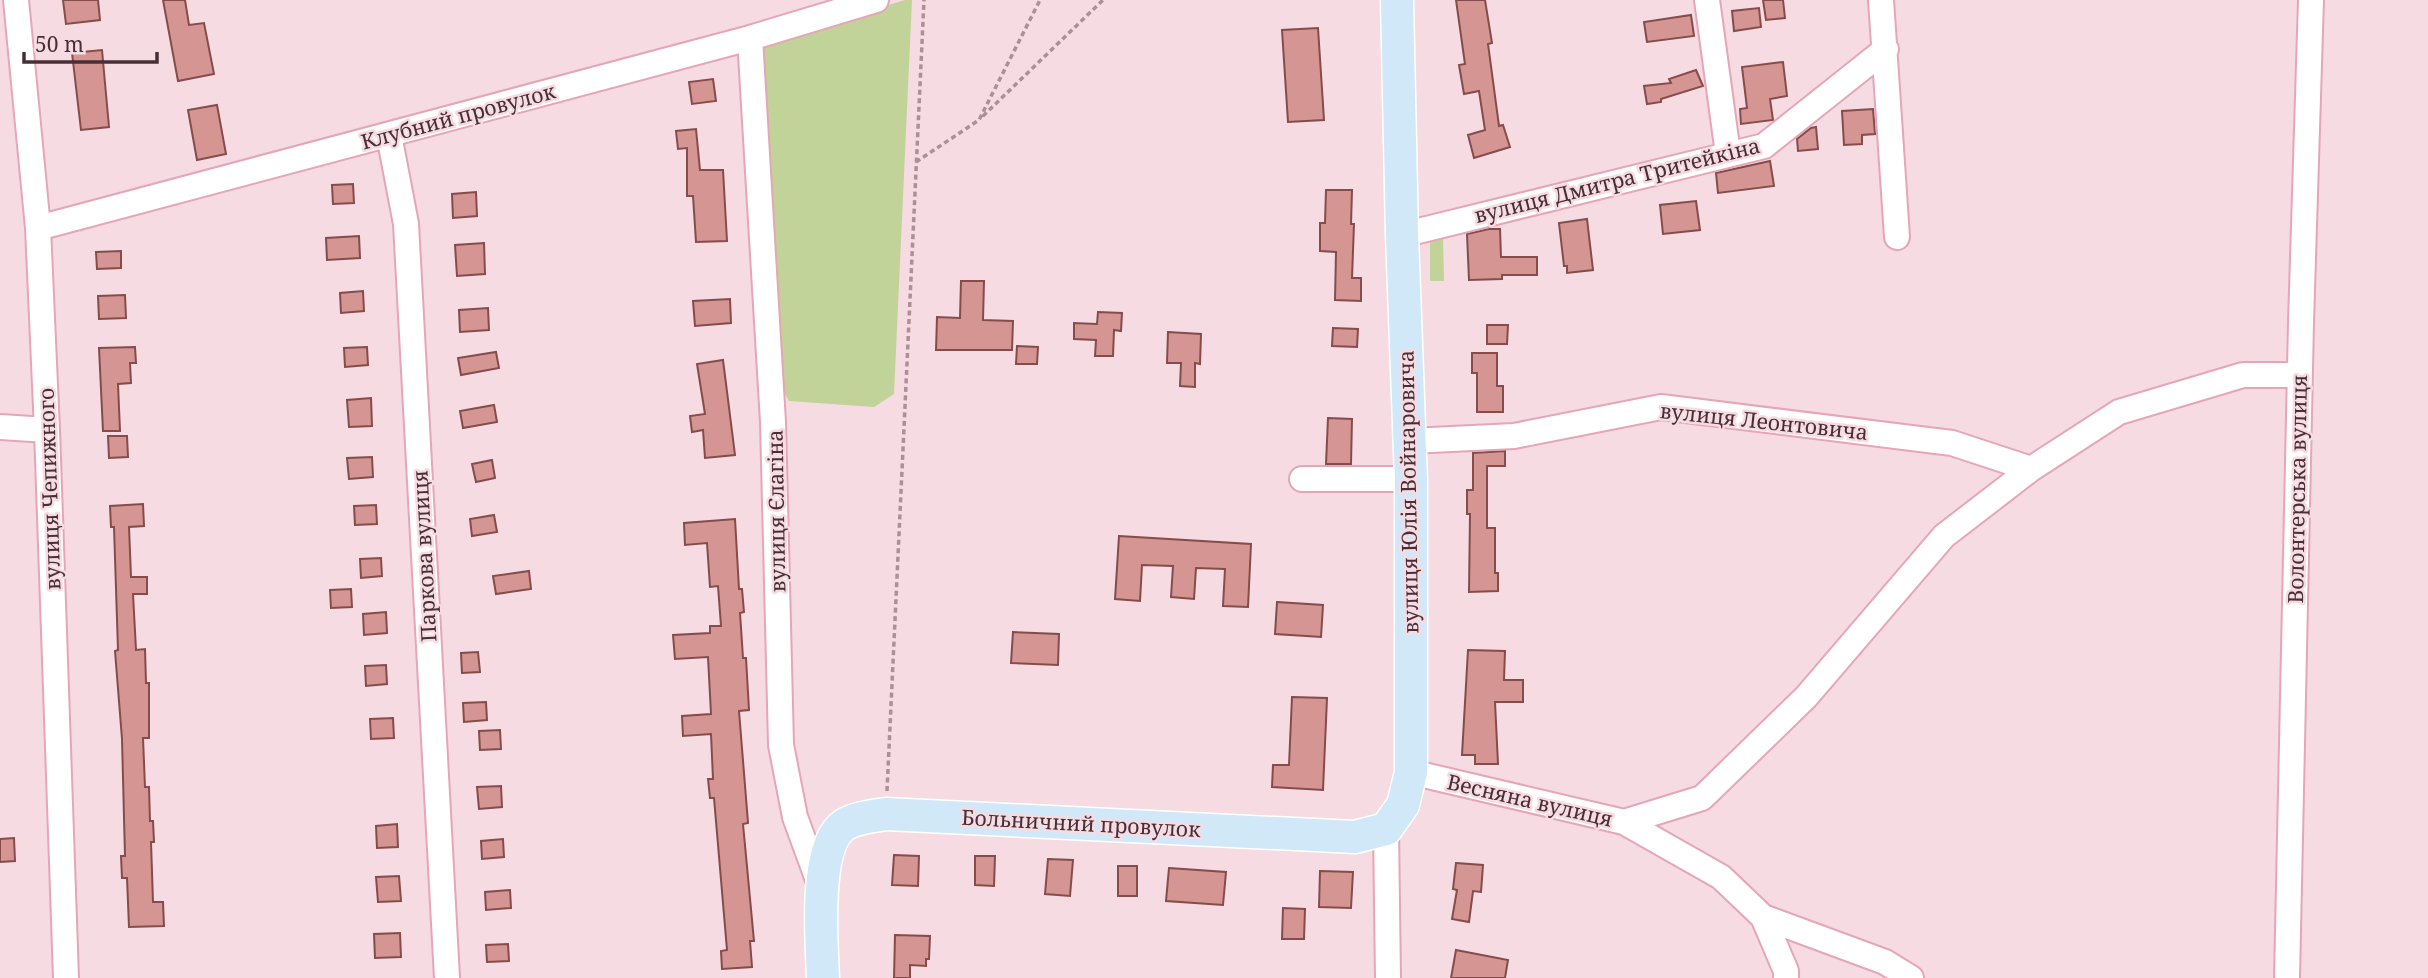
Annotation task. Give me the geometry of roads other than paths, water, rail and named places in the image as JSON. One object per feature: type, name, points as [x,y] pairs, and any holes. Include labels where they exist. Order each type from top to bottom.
[{"type":"main road","name":"вулиця Юлія Войнаровича","points":[[1386,829],[1403,805],[1411,772],[1411,479],[1397,0]]},
{"type":"main road","name":"Больничний провулок","points":[[821,888],[828,849],[842,826],[886,814],[1355,837],[1386,829]]},
{"type":"main road","name":"вулиця Єлагіна","points":[[821,888],[823,978]]},
{"type":"street","name":"вулиця Чепижного","points":[[16,0],[38,228],[66,978]]},
{"type":"street","name":"Клубний провулок","points":[[38,228],[750,38],[876,0]]},
{"type":"street","points":[[1707,0],[1728,154]]},
{"type":"street","points":[[1881,0],[1896,237]]},
{"type":"street","name":"Волонтерська вулиця","points":[[2287,978],[2311,0]]},
{"type":"street","name":"вулиця Єлагіна","points":[[750,38],[774,422],[781,745],[795,817],[821,888]]},
{"type":"street","name":"вулиця Дмитра Тритейкіна","points":[[1402,235],[1764,146],[1886,48]]},
{"type":"street","name":"Паркова вулиця","points":[[389,135],[406,223],[447,978]]},
{"type":"street","points":[[1624,822],[1702,798],[1806,697],[1944,536],[2031,469],[2119,412],[2242,375],[2300,375]]},
{"type":"street","name":"вулиця Леонтовича","points":[[1410,441],[1514,436],[1661,407],[1952,443],[2031,469]]},
{"type":"street","points":[[0,428],[47,430]]},
{"type":"street","points":[[1302,479],[1411,479]]},
{"type":"street","name":"Весняна вулиця","points":[[1411,772],[1624,822],[1721,877],[1763,917],[1786,971],[1786,978]]},
{"type":"street","points":[[1386,829],[1388,978]]},
{"type":"street","points":[[1763,917],[1885,961],[1910,978]]}]
